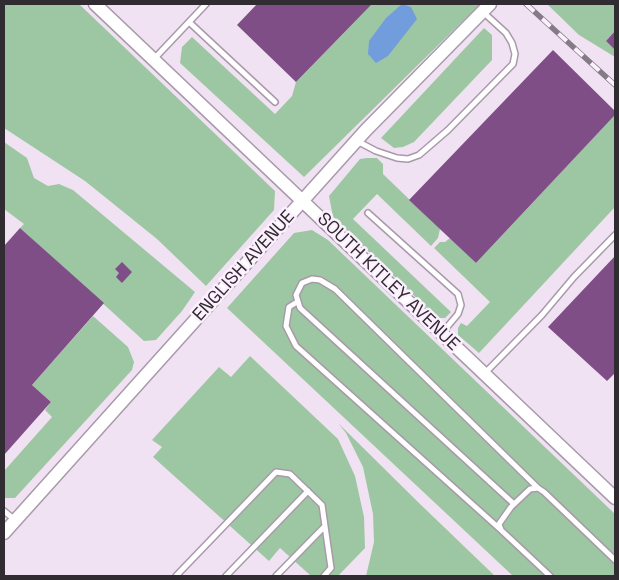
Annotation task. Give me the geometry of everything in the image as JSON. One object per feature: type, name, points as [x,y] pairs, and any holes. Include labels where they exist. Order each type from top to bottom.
[{"type":"street","name":"SOUTH KITLEY AVENUE","points":[[95,4],[615,498]]},
{"type":"street","name":"ENGLISH AVENUE","points":[[4,533],[302,200],[486,7]]},
{"type":"lane","points":[[154,59],[206,4]]},
{"type":"lane","points":[[357,141],[376,151],[397,158],[419,155],[448,130],[513,64],[515,54],[512,43],[486,7]]},
{"type":"lane","points":[[188,22],[275,102]]},
{"type":"lane","points":[[368,213],[458,294],[461,305],[458,314],[442,333]]},
{"type":"lane","points":[[484,374],[542,315],[574,277],[615,235]]},
{"type":"lane","points":[[514,504],[300,308],[296,295],[302,283],[312,279],[320,280],[335,289],[538,488],[615,560]]},
{"type":"lane","points":[[297,302],[289,307],[286,326],[296,346],[550,576]]},
{"type":"lane","points":[[176,576],[276,472],[290,474],[322,505],[331,568],[324,576]]},
{"type":"lane","points":[[501,530],[499,524],[514,504],[530,489],[538,488]]},
{"type":"lane","points":[[226,576],[308,491]]},
{"type":"lane","points":[[4,511],[15,520]]},
{"type":"lane","points":[[276,576],[325,526]]},
{"type":"green space","points":[[4,4],[79,4],[275,191],[274,210],[206,286],[157,239],[85,181],[4,128]]},
{"type":"green space","points":[[372,4],[480,4],[304,177],[180,63],[182,47],[192,37],[275,114],[292,96],[296,82]]},
{"type":"green space","points":[[547,4],[615,4],[615,31],[606,41],[615,50],[615,57],[579,35]]},
{"type":"green space","points":[[484,28],[492,35],[492,60],[414,142],[403,147],[394,148],[381,138]]},
{"type":"green space","points":[[615,115],[615,207],[479,353],[458,335],[458,328],[461,323],[467,326],[490,302],[434,248],[440,242],[445,242],[450,238],[476,263]]},
{"type":"green space","points":[[4,142],[27,158],[34,178],[48,186],[59,184],[73,190],[195,292],[182,311],[156,340],[144,341],[20,228],[24,224],[4,209]]},
{"type":"green space","points":[[377,158],[383,164],[383,174],[440,229],[438,238],[431,246],[377,194],[353,219],[451,312],[445,318],[437,318],[333,217],[329,196],[360,159]]},
{"type":"green space","points":[[312,230],[328,240],[615,514],[615,576],[513,576],[227,308],[294,233]]},
{"type":"green space","points":[[93,316],[128,347],[134,362],[132,370],[15,498],[4,498],[4,471],[52,417],[45,410],[51,402],[32,385]]},
{"type":"green space","points":[[250,356],[338,439],[355,476],[364,517],[365,548],[338,576],[311,576],[280,548],[269,561],[153,457],[162,447],[152,440],[219,367],[231,377]]},
{"type":"green space","points":[[338,423],[495,576],[366,576],[374,542],[373,514],[363,467],[346,433]]},
{"type":"water","points":[[402,4],[411,7],[417,19],[388,56],[376,63],[368,54],[369,41],[386,18]]},
{"type":"building","points":[[257,4],[372,4],[296,82],[237,25]]},
{"type":"building","points":[[615,31],[615,50],[606,41]]},
{"type":"building","points":[[553,50],[615,111],[615,115],[476,263],[409,200]]},
{"type":"building","points":[[20,228],[104,303],[32,385],[51,402],[4,455],[4,246]]},
{"type":"building","points":[[615,256],[615,373],[607,381],[548,327]]},
{"type":"building","points":[[122,262],[132,272],[122,283],[116,277],[119,273],[115,269]]},
{"type":"railway","points":[[526,4],[615,85]]}]
